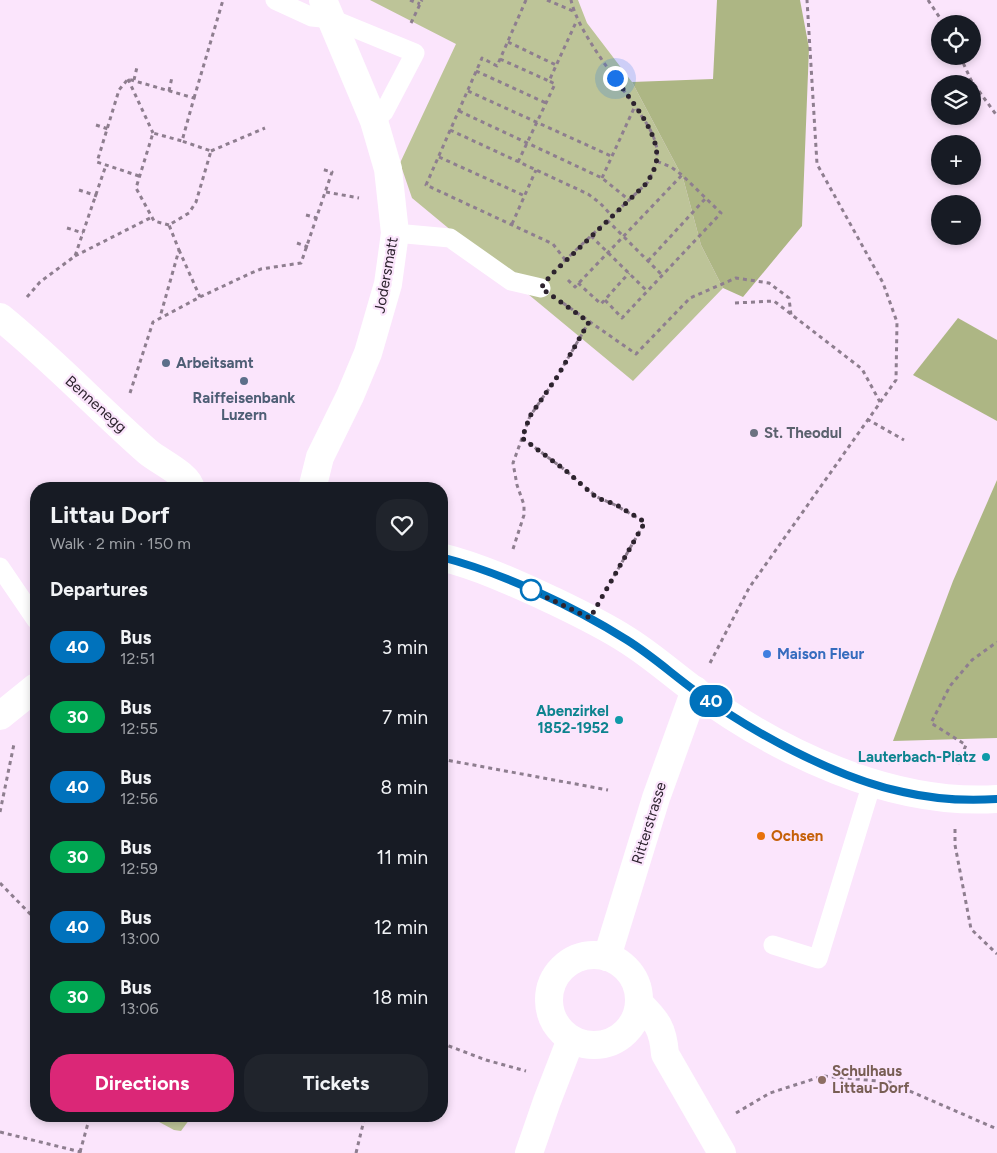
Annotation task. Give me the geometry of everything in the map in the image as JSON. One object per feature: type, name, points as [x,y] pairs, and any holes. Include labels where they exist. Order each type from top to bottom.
[{"type":"street","name":"Jodersmatt","points":[[314,482],[320,457],[350,396],[368,353],[388,284],[395,233],[388,169],[374,121],[327,10]]},
{"type":"street","name":"Bennenegg","points":[[2,319],[150,454],[189,482]]},
{"type":"street","points":[[448,559],[500,576],[590,618],[646,653],[694,690],[770,738],[821,763],[872,783],[903,792],[925,796],[997,799]]},
{"type":"street","name":"Ritterstrasse","points":[[607,957],[656,798],[694,690]]},
{"type":"street","points":[[8,726],[30,695]]},
{"type":"street","points":[[593,954],[618,962],[628,970],[638,991],[639,1003],[632,1025],[625,1033],[616,1040],[601,1045],[586,1045],[571,1040],[560,1030],[552,1018],[548,1004],[550,989],[556,975],[565,965],[578,957],[593,954]]},
{"type":"street","points":[[639,1003],[654,1017],[664,1036],[664,1054],[722,1153]]},
{"type":"street","points":[[529,1153],[546,1101],[571,1040]]},
{"type":"street","points":[[616,1040],[664,1054]]},
{"type":"lane","points":[[275,0],[312,17],[327,10],[415,53],[384,112],[374,121]]},
{"type":"lane","points":[[395,233],[450,238],[511,281],[541,288]]},
{"type":"lane","points":[[0,567],[30,611]]},
{"type":"lane","points":[[773,945],[818,959],[872,783]]},
{"type":"path","points":[[182,141],[223,0]]},
{"type":"path","points":[[410,0],[420,4]]},
{"type":"path","points":[[526,0],[497,66],[482,58],[426,185],[553,244],[566,261]]},
{"type":"path","points":[[547,0],[574,11]]},
{"type":"path","points":[[571,0],[574,11],[595,49],[650,128],[657,149],[656,166],[648,182],[550,276],[541,288],[636,354],[690,298],[736,278],[769,283],[789,298],[791,315]]},
{"type":"path","points":[[709,664],[749,588],[896,380],[897,322],[883,283],[817,164],[807,0]]},
{"type":"path","points":[[928,0],[938,15]]},
{"type":"path","points":[[549,81],[578,19]]},
{"type":"path","points":[[508,42],[556,65]]},
{"type":"path","points":[[500,59],[556,84],[518,162]]},
{"type":"path","points":[[964,65],[971,80],[997,116]]},
{"type":"path","points":[[134,80],[137,67]]},
{"type":"path","points":[[476,71],[546,103]]},
{"type":"path","points":[[169,92],[172,77]]},
{"type":"path","points":[[128,79],[194,98]]},
{"type":"path","points":[[128,79],[119,90],[97,162],[139,176]]},
{"type":"path","points":[[128,79],[153,133],[139,176],[136,192],[154,221],[169,225],[189,213],[196,202],[211,151]]},
{"type":"path","points":[[468,91],[611,156]]},
{"type":"path","points":[[602,178],[635,106]]},
{"type":"path","points":[[459,111],[602,178],[629,200]]},
{"type":"path","points":[[96,125],[108,129]]},
{"type":"path","points":[[153,133],[211,151],[265,128]]},
{"type":"path","points":[[450,130],[588,194],[612,216]]},
{"type":"path","points":[[439,157],[525,196]]},
{"type":"path","points":[[605,300],[622,318],[721,214],[682,175],[671,167],[656,161]]},
{"type":"path","points":[[75,256],[106,165]]},
{"type":"path","points":[[116,423],[126,406],[153,322],[200,297],[261,269],[301,264],[332,172],[321,169]]},
{"type":"path","points":[[512,224],[536,170]]},
{"type":"path","points":[[563,275],[575,286],[682,175]]},
{"type":"path","points":[[79,190],[97,196]]},
{"type":"path","points":[[326,192],[364,199]]},
{"type":"path","points":[[648,261],[706,199]]},
{"type":"path","points":[[306,215],[317,218]]},
{"type":"path","points":[[2,319],[40,282],[75,256],[152,217]]},
{"type":"path","points":[[607,220],[662,275]]},
{"type":"path","points":[[169,225],[200,297]]},
{"type":"path","points":[[67,228],[83,233]]},
{"type":"path","points":[[591,236],[647,291]]},
{"type":"path","points":[[297,243],[308,247]]},
{"type":"path","points":[[160,317],[179,250]]},
{"type":"path","points":[[578,283],[601,304],[629,273]]},
{"type":"path","points":[[735,303],[774,301],[862,369],[880,402]]},
{"type":"path","points":[[511,554],[524,515],[524,505],[517,485],[513,463],[530,416],[557,377],[589,322]]},
{"type":"path","points":[[867,419],[904,440]]},
{"type":"path","points":[[522,438],[565,470],[597,498],[615,504],[645,522],[590,618]]},
{"type":"path","points":[[958,764],[966,745],[931,723],[950,686],[972,660],[997,642]]},
{"type":"path","points":[[0,812],[8,726]]},
{"type":"path","points":[[448,760],[608,790]]},
{"type":"path","points":[[955,829],[955,845],[971,929],[997,954]]},
{"type":"path","points":[[0,883],[30,914]]},
{"type":"path","points":[[448,1046],[486,1060],[533,1073]]},
{"type":"path","points":[[708,1129],[770,1093],[823,1076],[888,1082],[997,1129]]},
{"type":"path","points":[[80,1152],[88,1122]]},
{"type":"path","points":[[356,1153],[364,1122]]},
{"type":"path","points":[[0,1132],[85,1153]]},
{"type":"green space","points":[[370,0],[578,0],[587,23],[632,82],[683,178],[701,245],[723,288],[633,381],[412,198],[400,163],[456,44]]},
{"type":"green space","points":[[717,0],[800,0],[809,48],[802,226],[743,297],[723,288],[701,245],[683,178],[632,82],[713,79]]},
{"type":"green space","points":[[958,318],[997,340],[997,421],[913,375]]},
{"type":"green space","points":[[997,480],[997,738],[893,741],[953,581]]},
{"type":"green space","points":[[159,1122],[188,1122],[181,1131],[174,1130]]},
{"type":"bus line","name":"40","points":[[448,559],[500,576],[590,618],[627,640],[694,690],[742,721],[770,738],[846,774],[887,788],[925,796],[956,799],[997,799]]},
{"type":"place","name":"Arbeitsamt","points":[[166,363]]},
{"type":"place","name":"Raiffeisenbank Luzern","points":[[244,381]]},
{"type":"place","name":"St. Theodul","points":[[754,433]]},
{"type":"place","name":"Maison Fleur","points":[[767,654]]},
{"type":"place","name":"Abenzirkel 1852-1952","points":[[619,720]]},
{"type":"place","name":"Lauterbach-Platz","points":[[986,757]]},
{"type":"place","name":"Ochsen","points":[[761,836]]},
{"type":"place","name":"Schulhaus Littau-Dorf","points":[[822,1080]]},
{"type":"route","points":[[531,590],[590,618],[645,522],[615,504],[597,498],[539,449],[522,438],[530,416],[557,377],[589,322],[541,288],[550,276],[648,182],[656,166],[657,149],[650,128],[615,78]]}]
